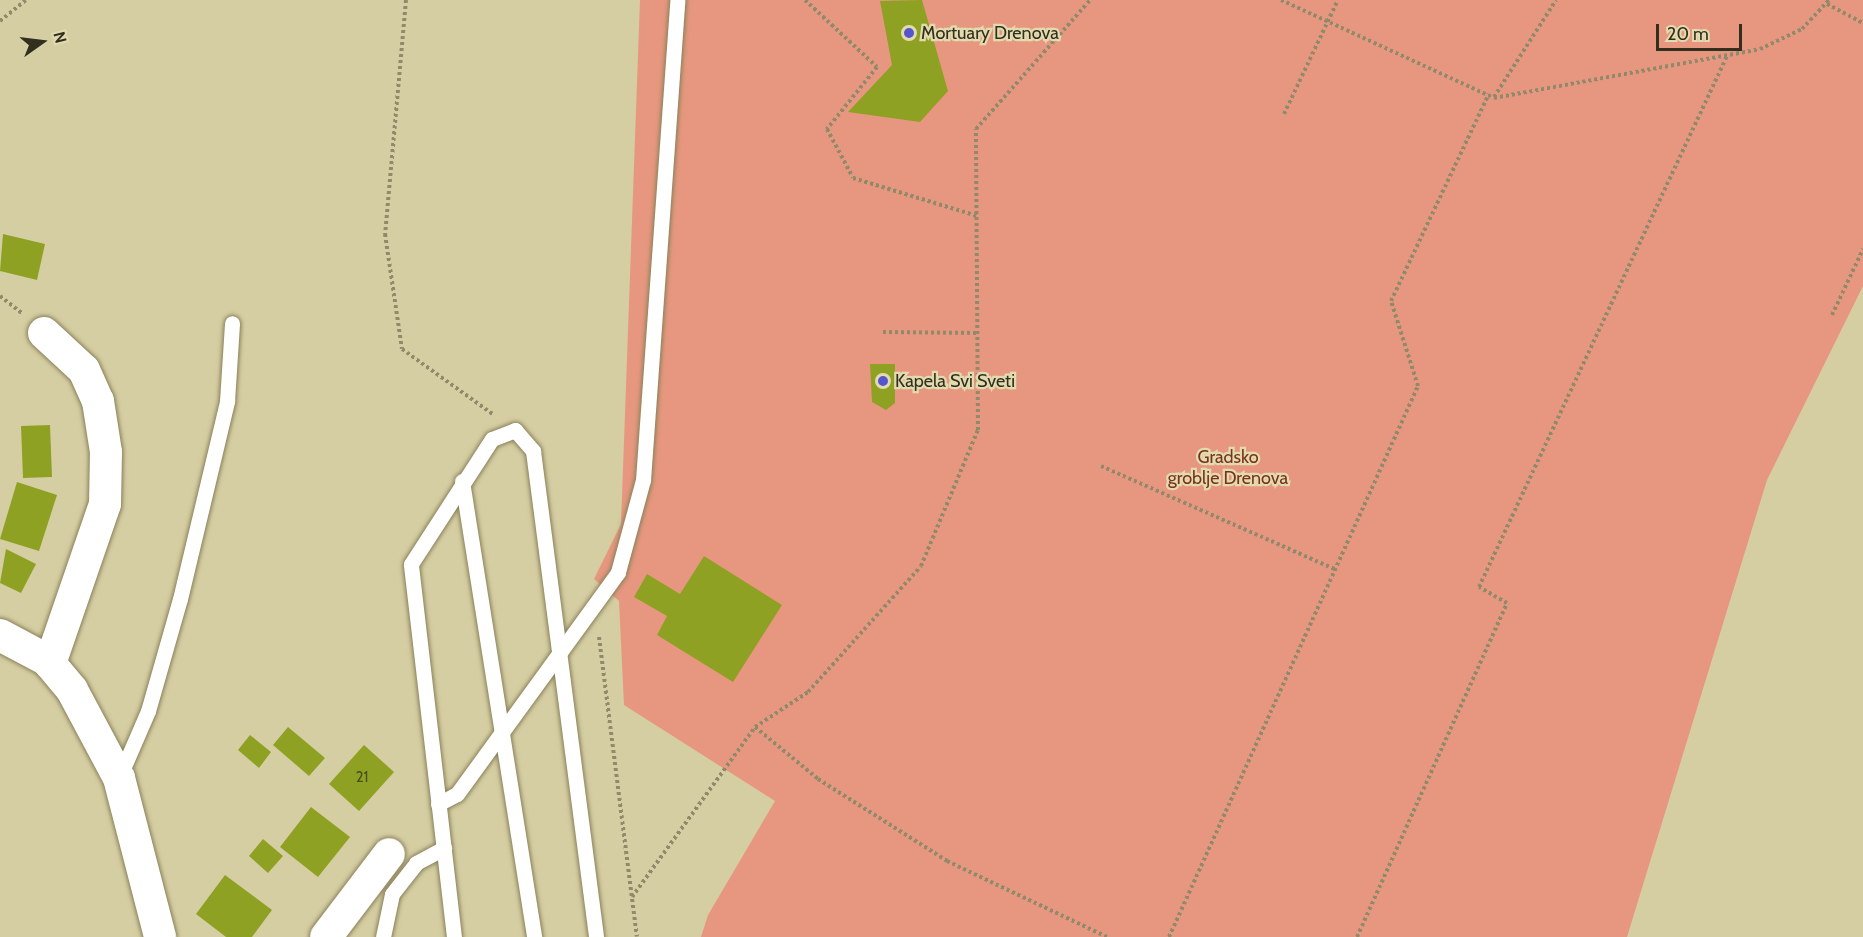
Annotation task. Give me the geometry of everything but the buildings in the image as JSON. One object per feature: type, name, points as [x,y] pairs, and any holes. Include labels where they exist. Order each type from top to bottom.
[{"type":"street","points":[[44,333],[84,370],[98,401],[106,452],[105,504],[50,664]]},
{"type":"street","points":[[0,635],[50,664],[72,690],[119,778],[160,937]]},
{"type":"street","points":[[326,937],[388,854]]},
{"type":"lane","points":[[438,804],[457,794],[502,729],[595,608],[618,572],[644,480],[675,1]]},
{"type":"lane","points":[[119,778],[148,711],[180,599],[227,401],[232,323]]},
{"type":"lane","points":[[454,937],[411,564],[462,481],[492,439],[515,430],[533,451],[596,937]]},
{"type":"lane","points":[[462,481],[534,937]]},
{"type":"lane","points":[[383,937],[392,894],[416,862],[444,848]]},
{"type":"path","points":[[0,21],[26,0]]},
{"type":"path","points":[[406,0],[385,234],[402,349],[515,430]]},
{"type":"path","points":[[805,0],[877,67],[827,129],[853,178],[977,216]]},
{"type":"path","points":[[632,897],[755,727],[808,692],[921,566],[978,430],[976,129],[1090,0]]},
{"type":"path","points":[[1281,0],[1494,98],[1760,49],[1802,29],[1828,2],[1863,23]]},
{"type":"path","points":[[1284,114],[1338,0]]},
{"type":"path","points":[[1494,98],[1556,0]]},
{"type":"path","points":[[1357,937],[1507,603],[1479,586],[1727,56]]},
{"type":"path","points":[[1169,937],[1418,386],[1391,301],[1489,94]]},
{"type":"path","points":[[1832,315],[1863,249]]},
{"type":"path","points":[[883,332],[978,333]]},
{"type":"path","points":[[1101,466],[1335,569]]},
{"type":"path","points":[[595,608],[637,937]]},
{"type":"path","points":[[755,727],[818,779],[947,861],[1107,937]]},
{"type":"green space","name":"Gradsko groblje Drenova","points":[[640,0],[1863,0],[1863,286],[1767,480],[1627,937],[701,937],[708,915],[775,801],[624,705],[619,601],[594,579],[621,524]]},
{"type":"place","name":"Mortuary Drenova","points":[[909,33]]},
{"type":"place","name":"Kapela Svi Sveti","points":[[883,381]]}]
